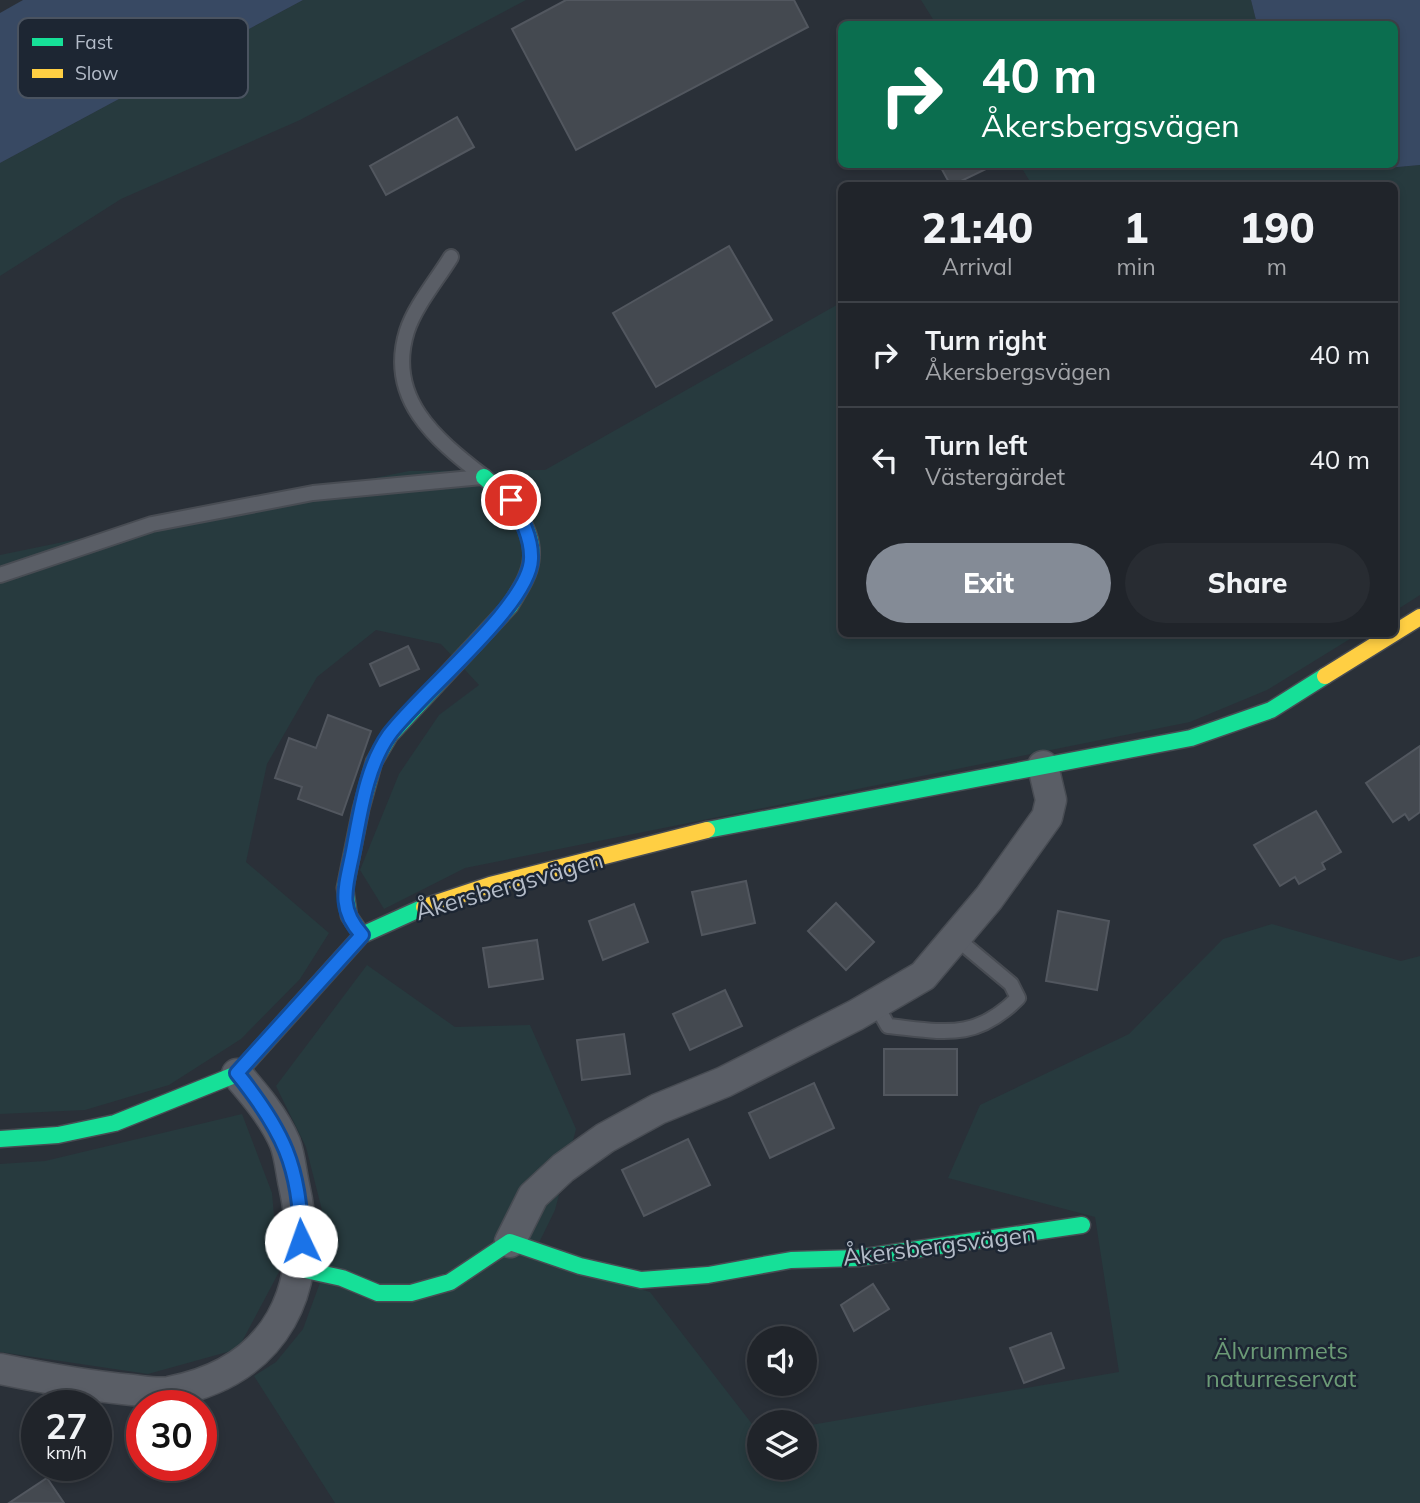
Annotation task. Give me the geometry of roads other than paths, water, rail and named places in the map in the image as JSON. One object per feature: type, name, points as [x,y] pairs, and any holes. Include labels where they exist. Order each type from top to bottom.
[{"type":"street","points":[[362,935],[348,920],[345,891],[369,779],[388,737],[492,626],[517,594],[531,561],[525,527],[511,500],[484,477]]},
{"type":"street","name":"Åkersbergsvägen","points":[[1398,631],[1420,617]]},
{"type":"street","name":"Åkersbergsvägen","points":[[0,1139],[58,1135],[115,1123],[237,1073],[362,935],[418,909],[490,885],[699,832],[1191,738],[1270,710],[1388,637]]},
{"type":"street","points":[[301,1269],[342,1278],[378,1293],[411,1293],[450,1282],[509,1242],[533,1196],[563,1168],[605,1138],[876,1005],[923,976],[989,898],[1047,817],[1051,800],[1044,766]]},
{"type":"street","points":[[0,1369],[86,1386],[166,1392],[203,1383],[240,1366],[278,1324],[291,1302],[301,1269],[301,1213],[285,1144],[269,1113],[237,1073]]},
{"type":"street","name":"Åkersbergsvägen","points":[[509,1242],[580,1266],[641,1280],[708,1275],[791,1259],[858,1258],[1082,1225]]},
{"type":"lane","points":[[451,257],[408,329],[400,365],[407,396],[430,432],[484,477]]},
{"type":"lane","points":[[0,575],[152,524],[313,493],[484,477]]},
{"type":"lane","points":[[876,1005],[888,1026],[936,1031],[973,1030],[1001,1015],[1018,998],[1011,984],[956,938]]},
{"type":"water","points":[[23,0],[303,0],[248,30],[248,18],[18,18],[18,98],[121,98],[0,163],[0,13]]},
{"type":"water","points":[[1251,0],[1420,0],[1420,165],[1398,167],[1398,21],[1256,21]]},
{"type":"park label","name":"Älvrummets naturreservat","points":[[1281,1364]]}]
